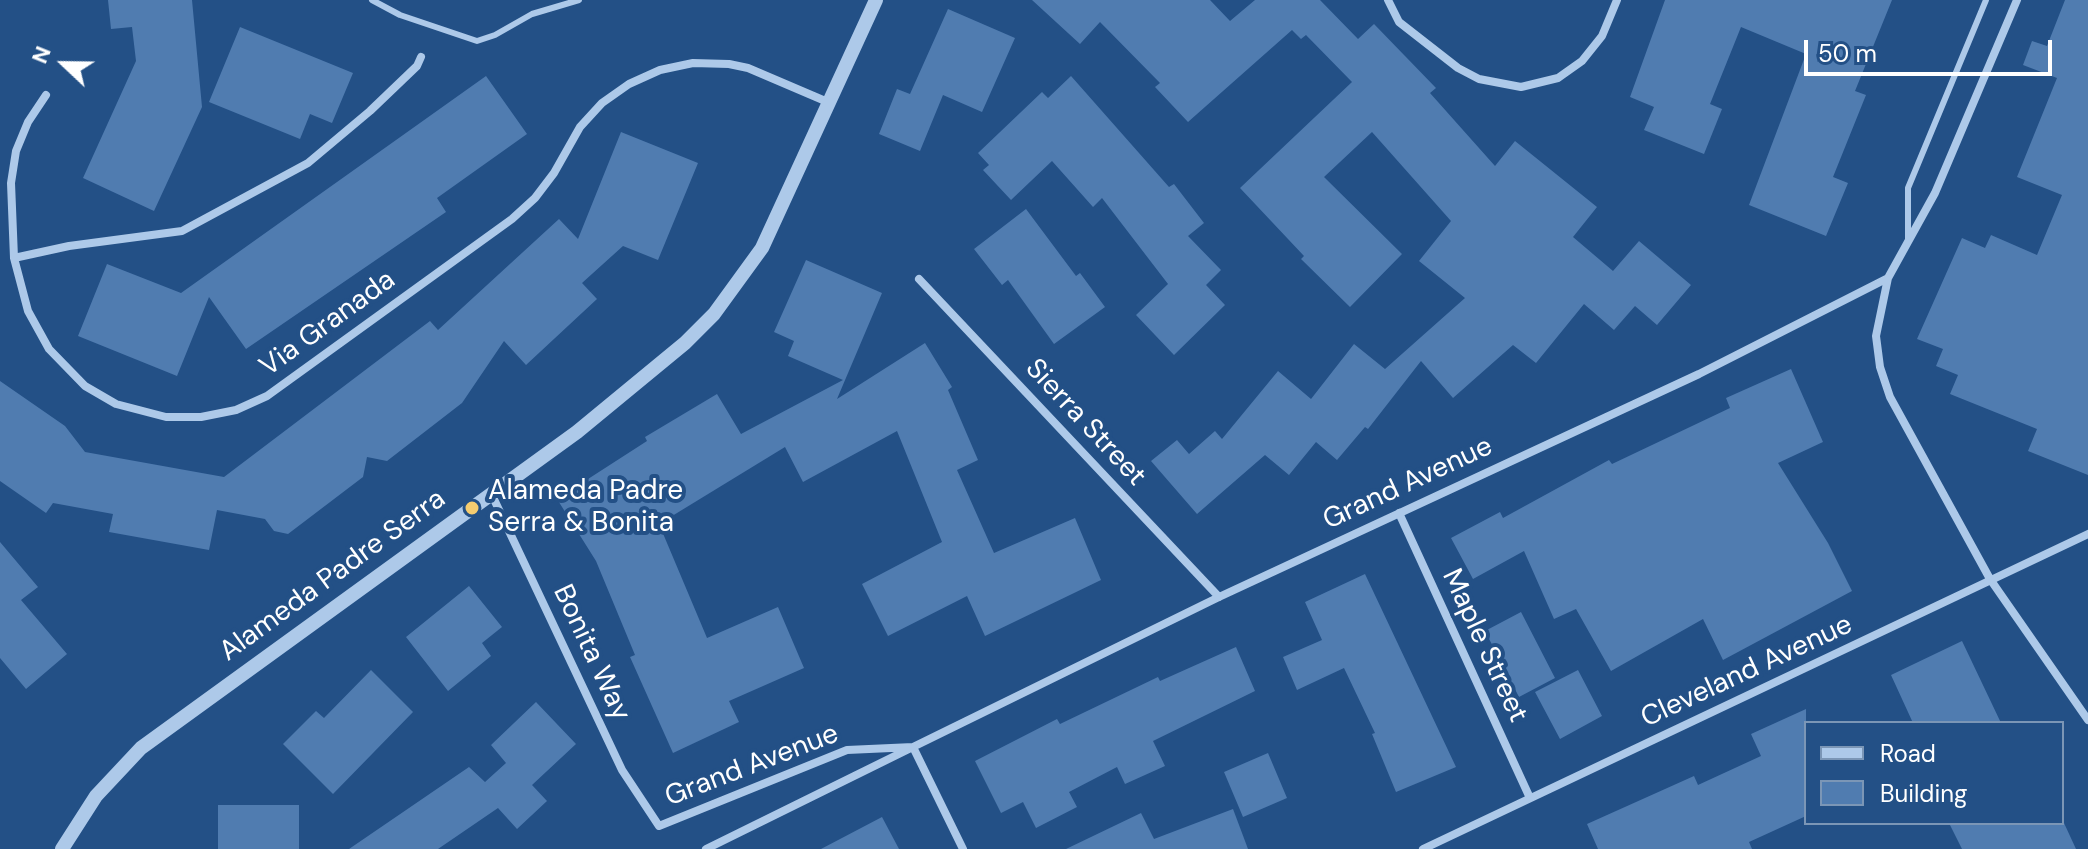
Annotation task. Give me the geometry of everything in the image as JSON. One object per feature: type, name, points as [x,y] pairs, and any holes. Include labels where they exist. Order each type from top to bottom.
[{"type":"street","name":"Alameda Padre Serra","points":[[62,849],[96,796],[141,748],[577,432],[685,343],[714,314],[762,248],[876,0]]},
{"type":"street","points":[[1388,0],[1399,22],[1458,68],[1479,79],[1509,86],[1544,83],[1582,61],[1602,36],[1617,0]]},
{"type":"street","points":[[2017,0],[1935,193],[1888,278],[1876,336],[1880,367],[1890,397],[1990,579],[2088,720]]},
{"type":"street","points":[[14,258],[69,246],[182,231],[308,163],[370,111],[417,66],[421,57]]},
{"type":"street","name":"Via Granada","points":[[46,95],[28,122],[16,151],[11,183],[14,258],[34,325],[60,362],[85,386],[132,410],[166,417],[201,417],[236,410],[267,396],[512,219],[535,198],[554,173],[580,127],[602,103],[629,84],[660,70],[693,63],[729,64],[748,68],[830,103]]},
{"type":"street","name":"Grand Avenue","points":[[659,826],[847,750],[913,747],[1219,597],[1699,374],[1888,278]]},
{"type":"street","name":"Sierra Street","points":[[919,279],[1219,597]]},
{"type":"street","name":"Bonita Way","points":[[491,493],[622,770],[659,826]]},
{"type":"street","name":"Maple Street","points":[[1399,513],[1530,798]]},
{"type":"street","name":"Cleveland Avenue","points":[[1423,849],[2088,534]]},
{"type":"street","points":[[706,849],[913,747],[963,849]]},
{"type":"lane","points":[[372,0],[451,35],[477,41],[495,35],[532,14],[579,0]]},
{"type":"lane","points":[[1908,239],[1908,188],[1986,0]]},
{"type":"building","points":[[108,0],[192,0],[202,107],[154,211],[83,178],[136,61],[132,27],[111,29]]},
{"type":"building","points":[[1032,0],[1210,0],[1230,21],[1255,0],[1320,0],[1358,39],[1374,24],[1436,88],[1430,93],[1495,166],[1515,141],[1597,207],[1573,237],[1613,271],[1639,241],[1691,285],[1657,325],[1635,306],[1614,330],[1584,304],[1536,363],[1513,345],[1453,398],[1421,361],[1368,429],[1365,427],[1337,460],[1316,442],[1289,475],[1265,455],[1197,514],[1151,461],[1177,440],[1189,454],[1215,431],[1222,439],[1278,371],[1311,399],[1354,344],[1385,369],[1465,298],[1419,261],[1451,221],[1372,132],[1324,177],[1402,254],[1350,307],[1301,259],[1304,256],[1240,188],[1352,82],[1306,35],[1301,39],[1292,30],[1188,122],[1155,87],[1160,83],[1100,22],[1080,44]]},
{"type":"building","points":[[1665,0],[1892,0],[1855,91],[1866,95],[1833,177],[1848,183],[1826,236],[1749,205],[1806,54],[1741,27],[1710,104],[1722,109],[1704,154],[1644,130],[1654,107],[1630,97]]},
{"type":"building","points":[[2065,0],[2088,0],[2088,475],[2028,451],[2037,429],[1950,394],[1958,375],[1936,366],[1943,349],[1917,339],[1962,238],[1985,248],[1991,235],[2037,255],[2062,195],[2017,177],[2057,78],[2023,65],[2032,41],[2047,46]]},
{"type":"building","points":[[948,9],[1015,38],[982,112],[943,95],[920,151],[879,134],[897,89],[910,94]]},
{"type":"building","points":[[240,27],[353,73],[332,123],[310,114],[300,139],[209,102]]},
{"type":"building","points":[[486,76],[527,134],[437,198],[446,212],[246,349],[209,297],[177,376],[78,336],[107,264],[181,293]]},
{"type":"building","points":[[1071,76],[1169,187],[1174,184],[1204,223],[1188,236],[1221,270],[1206,285],[1225,305],[1174,355],[1136,315],[1168,284],[1102,198],[1093,207],[1052,161],[1011,200],[983,170],[989,165],[978,153],[1042,92],[1048,98]]},
{"type":"building","points":[[621,132],[698,163],[658,260],[623,246],[582,283],[597,299],[526,365],[504,341],[462,403],[387,461],[367,457],[363,477],[288,534],[274,531],[265,519],[217,510],[209,550],[109,532],[113,514],[53,503],[46,513],[0,481],[0,381],[65,426],[85,452],[224,477],[430,321],[438,330],[559,219],[578,239]]},
{"type":"building","points":[[1026,209],[1076,276],[1080,273],[1105,307],[1054,344],[1008,280],[1002,285],[974,249]]},
{"type":"building","points":[[806,260],[882,293],[837,399],[925,343],[952,387],[948,390],[978,460],[957,470],[994,553],[1075,518],[1101,580],[985,636],[967,596],[888,636],[862,584],[942,542],[897,431],[803,482],[785,447],[659,524],[707,638],[778,607],[804,668],[729,701],[739,722],[673,753],[630,657],[635,655],[596,561],[557,499],[647,441],[645,437],[717,394],[741,434],[843,380],[788,356],[794,341],[774,332]]},
{"type":"building","points":[[1791,369],[1823,442],[1778,463],[1828,543],[1852,591],[1723,660],[1703,619],[1611,671],[1576,609],[1554,619],[1524,551],[1473,579],[1451,538],[1500,512],[1503,518],[1609,460],[1612,464],[1730,408],[1726,398]]},
{"type":"building","points":[[0,542],[38,587],[21,600],[67,654],[26,689],[0,658]]},
{"type":"building","points":[[1365,574],[1456,767],[1396,792],[1372,734],[1375,733],[1344,668],[1297,690],[1283,657],[1322,640],[1305,602]]},
{"type":"building","points":[[469,586],[502,627],[482,643],[491,656],[448,691],[406,637]]},
{"type":"building","points":[[1521,612],[1555,678],[1519,697],[1485,631]]},
{"type":"building","points":[[1962,641],[2000,721],[1912,721],[1891,675]]},
{"type":"building","points":[[1236,647],[1255,691],[1153,741],[1165,766],[1125,784],[1117,767],[1069,792],[1077,807],[1036,828],[1023,802],[1001,813],[975,761],[1057,719],[1060,724],[1158,677],[1160,681]]},
{"type":"building","points":[[371,670],[413,712],[333,794],[283,744],[316,711],[324,718]]},
{"type":"building","points":[[1578,670],[1602,716],[1560,739],[1535,692]]},
{"type":"building","points":[[536,702],[576,744],[532,785],[547,801],[517,829],[498,808],[438,849],[349,849],[469,767],[485,782],[506,763],[491,745]]},
{"type":"building","points":[[1806,709],[1804,817],[1749,842],[1752,849],[1598,849],[1587,824],[1694,776],[1698,785],[1761,756],[1751,734]]},
{"type":"building","points":[[1268,753],[1287,798],[1243,817],[1224,772]]},
{"type":"building","points":[[218,805],[299,805],[299,849],[218,849]]},
{"type":"building","points":[[1233,809],[1248,849],[1066,849],[1141,813],[1154,839]]},
{"type":"building","points":[[882,817],[899,849],[821,849]]},
{"type":"building","points":[[2064,823],[2076,849],[1962,849],[1950,825]]},
{"type":"place","name":"Alameda Padre Serra & Bonita","points":[[472,508]]}]
